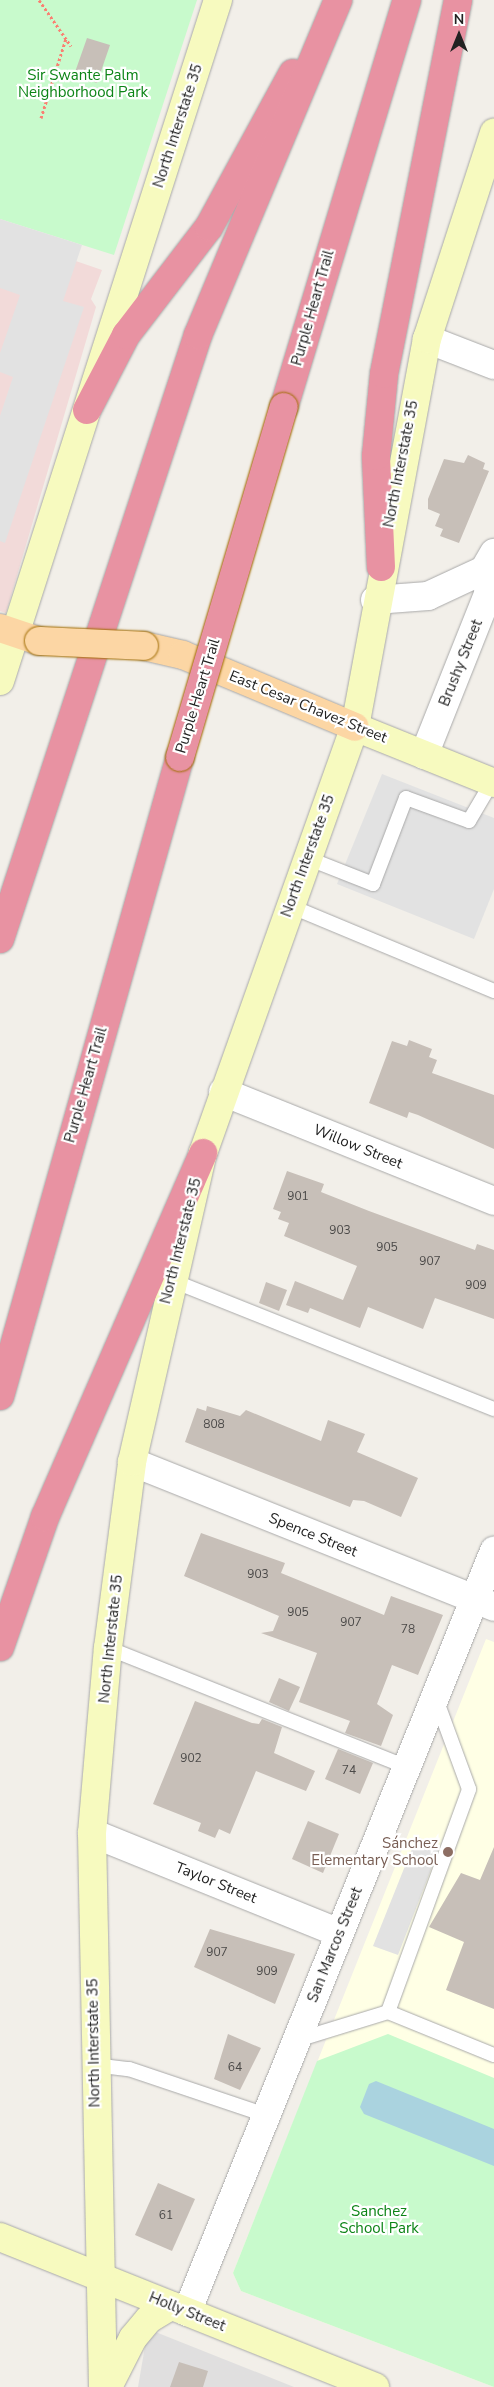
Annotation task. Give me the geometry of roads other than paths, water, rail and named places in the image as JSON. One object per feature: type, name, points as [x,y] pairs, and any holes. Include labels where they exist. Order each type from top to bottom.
[{"type":"highway","name":"Purple Heart Trail","points":[[0,1396],[180,757],[407,0]]},
{"type":"highway","points":[[382,567],[376,456],[384,374],[458,0]]},
{"type":"highway","points":[[87,410],[126,335],[208,227],[258,132],[338,1]]},
{"type":"highway","points":[[0,939],[198,335],[338,1]]},
{"type":"highway","points":[[0,1647],[45,1517],[203,1154]]},
{"type":"main road","name":"North Interstate 35","points":[[0,681],[18,634],[87,410],[218,0]]},
{"type":"main road","name":"North Interstate 35","points":[[103,2387],[97,2276],[92,1833],[108,1648],[132,1462],[171,1280],[203,1154],[223,1092],[355,727],[375,600],[427,339],[494,133]]},
{"type":"main road","name":"East Cesar Chavez Street","points":[[18,634],[144,646],[183,655],[493,782]]},
{"type":"main road","name":"Holly Street","points":[[0,2237],[375,2387]]},
{"type":"main road","points":[[108,2387],[133,2338],[149,2319],[179,2309]]},
{"type":"street","points":[[427,339],[494,365]]},
{"type":"street","name":"Brushy Street","points":[[375,600],[428,596],[491,564]]},
{"type":"street","name":"Brushy Street","points":[[424,755],[489,592],[491,564]]},
{"type":"street","name":"Willow Street","points":[[223,1092],[494,1201]]},
{"type":"street","name":"Spence Street","points":[[132,1462],[484,1603]]},
{"type":"street","name":"San Marcos Street","points":[[179,2309],[266,2115],[435,1697],[484,1603],[494,1551]]},
{"type":"street","name":"Taylor Street","points":[[92,1833],[340,1932]]},
{"type":"lane","points":[[307,858],[372,884],[406,798],[469,821],[493,782]]},
{"type":"lane","points":[[290,906],[494,991]]},
{"type":"lane","points":[[171,1280],[494,1409]]},
{"type":"lane","points":[[108,1648],[407,1767]]},
{"type":"lane","points":[[388,2012],[469,1789],[435,1697]]},
{"type":"lane","points":[[297,2040],[388,2012],[494,2055]]},
{"type":"lane","points":[[94,2066],[129,2069],[266,2115]]},
{"type":"water","points":[[376,2081],[494,2129],[494,2166],[364,2114],[360,2107],[369,2084]]},
{"type":"place","name":"Sánchez Elementary School","points":[[448,1852]]},
{"type":"park label","name":"Sir Swante Palm Neighborhood Park","points":[[83,84]]},
{"type":"park label","name":"Sanchez School Park","points":[[379,2220]]}]
